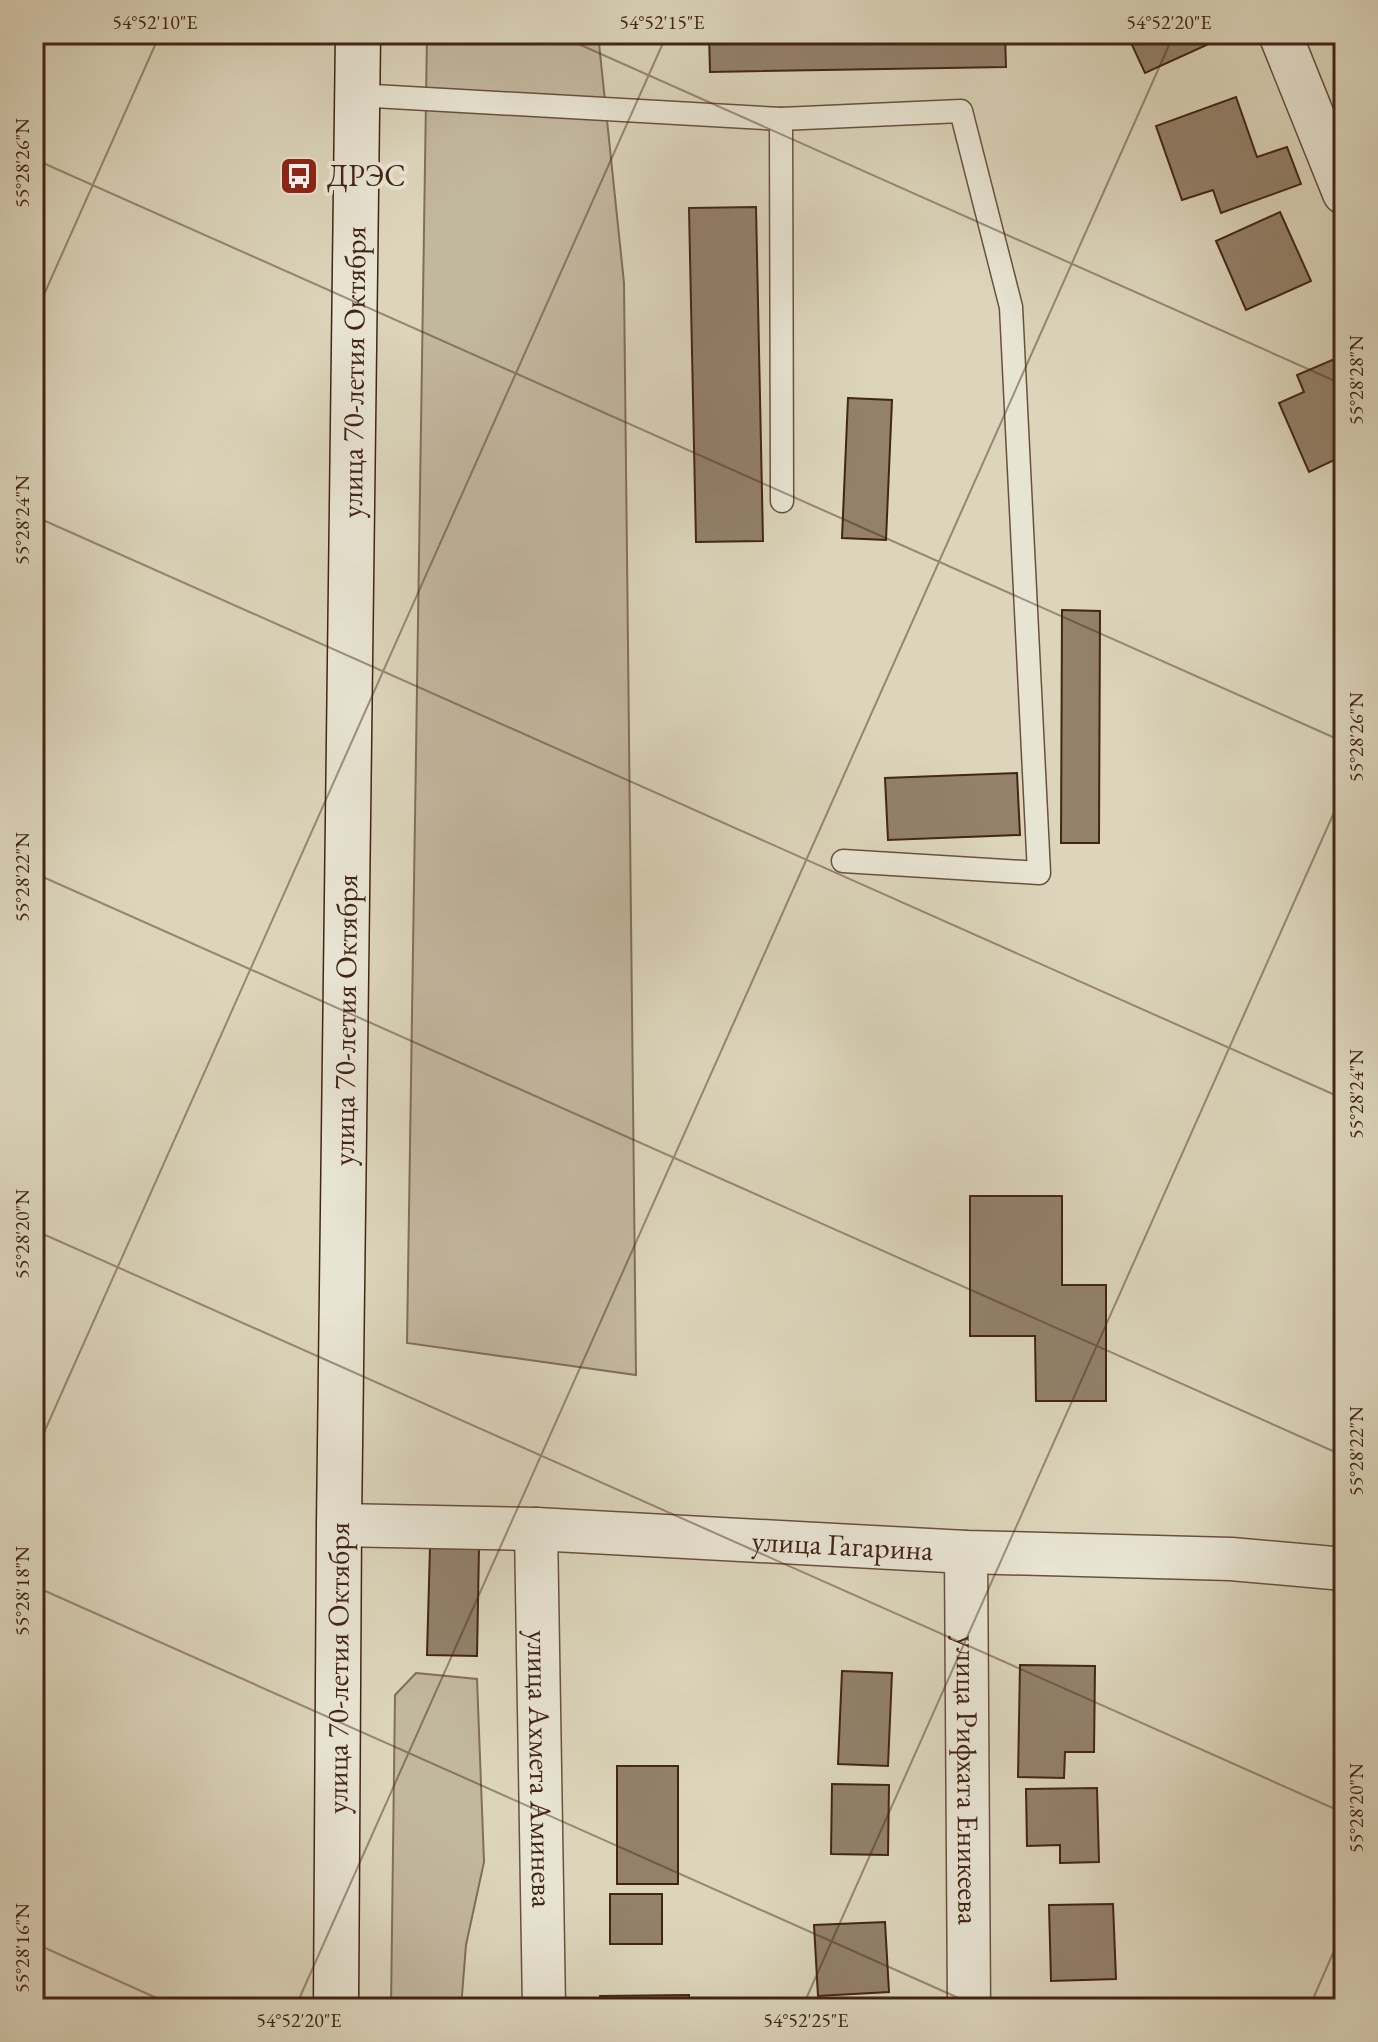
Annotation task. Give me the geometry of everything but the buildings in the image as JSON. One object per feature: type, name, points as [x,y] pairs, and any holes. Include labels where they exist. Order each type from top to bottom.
[{"type":"main road","name":"улица 70-летия Октября","points":[[336,2008],[358,34]]},
{"type":"street","points":[[1280,34],[1344,193]]},
{"type":"street","name":"улица Гагарина","points":[[339,1525],[536,1529],[966,1552],[1231,1559],[1344,1569]]},
{"type":"street","name":"улица Ахмета Аминева","points":[[536,1529],[544,2008]]},
{"type":"street","name":"улица Рифхата Еникеева","points":[[966,1552],[969,2008]]},
{"type":"lane","points":[[356,95],[781,119],[961,111],[1011,307],[1039,873],[843,861]]},
{"type":"lane","points":[[781,119],[782,501]]},
{"type":"shaded area","points":[[427,34],[598,34],[624,283],[636,1375],[407,1343]]},
{"type":"shaded area","points":[[416,1673],[477,1679],[484,1862],[466,1945],[461,2008],[391,2008],[395,1695]]},
{"type":"place","name":"ДРЭС","points":[[299,176]]}]
